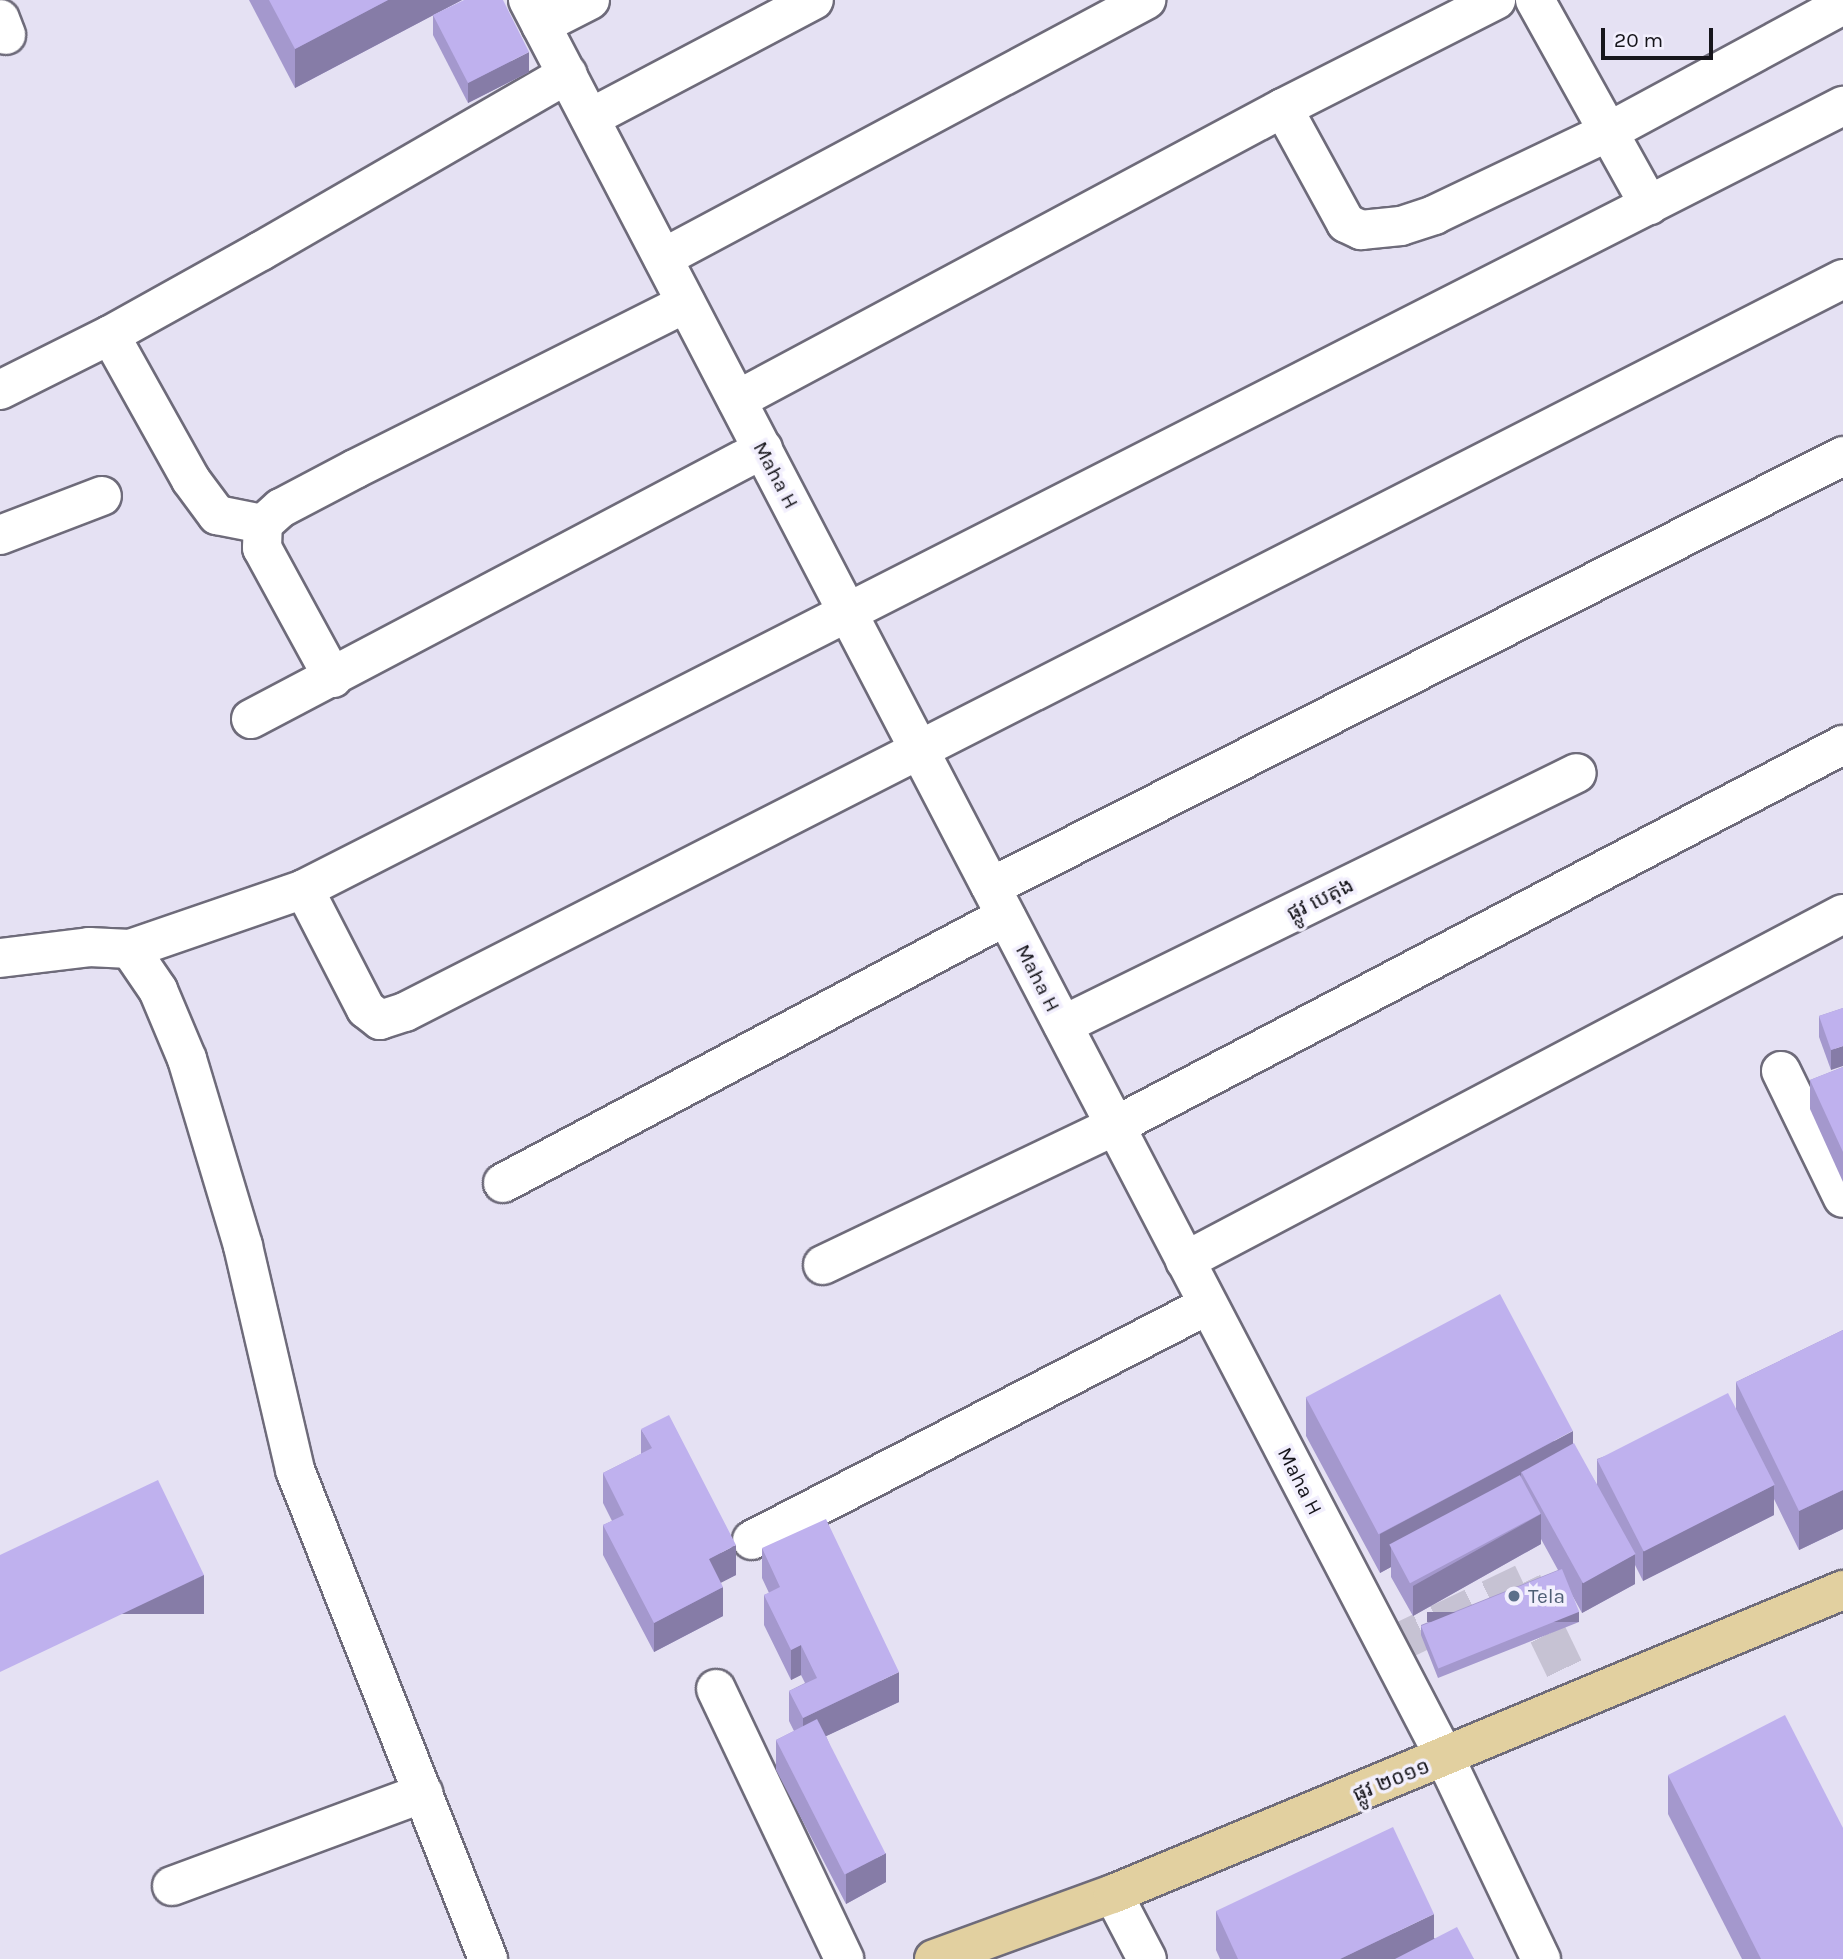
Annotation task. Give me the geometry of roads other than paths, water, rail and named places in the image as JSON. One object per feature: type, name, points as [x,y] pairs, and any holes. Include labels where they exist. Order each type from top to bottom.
[{"type":"main road","name":"ផ្លូវ ២០១១","points":[[934,1959],[1114,1894],[1843,1590]]},
{"type":"street","points":[[535,12],[590,0]]},
{"type":"street","points":[[590,118],[814,0]]},
{"type":"street","points":[[663,258],[1146,0]]},
{"type":"street","points":[[737,400],[1283,108],[1496,0]]},
{"type":"street","points":[[1535,0],[1649,205]]},
{"type":"street","points":[[1283,108],[1346,223],[1361,230],[1401,226],[1434,215],[1608,132],[1843,5]]},
{"type":"street","name":"Maha H","points":[[535,12],[1445,1758],[1541,1959]]},
{"type":"street","points":[[0,390],[110,335],[567,74]]},
{"type":"street","points":[[0,958],[89,947],[130,949],[304,889],[1843,106]]},
{"type":"street","points":[[304,889],[366,1009],[380,1020],[430,999],[1843,279]]},
{"type":"street","points":[[333,678],[262,548],[263,524],[281,508],[355,469],[686,303]]},
{"type":"street","points":[[110,335],[191,480],[217,515],[263,524]]},
{"type":"street","points":[[251,719],[763,449]]},
{"type":"street","points":[[503,1183],[998,901],[1843,456]]},
{"type":"street","points":[[0,535],[102,496]]},
{"type":"street","points":[[823,1265],[1115,1126],[1843,745]]},
{"type":"street","name":"ផ្លូវ បេតុង","points":[[1062,1025],[1577,773]]},
{"type":"street","points":[[1185,1261],[1843,914]]},
{"type":"street","points":[[130,949],[158,990],[187,1059],[243,1246],[295,1470],[488,1959]]},
{"type":"street","points":[[1781,1072],[1843,1198]]},
{"type":"street","points":[[752,1540],[1208,1305]]},
{"type":"street","points":[[716,1689],[845,1959]]},
{"type":"street","points":[[172,1886],[423,1793]]},
{"type":"street","points":[[1114,1894],[1147,1959]]},
{"type":"tunnel","points":[[1387,1648],[1523,1583],[1580,1701]]},
{"type":"place","name":"Tela","points":[[1514,1596]]}]
